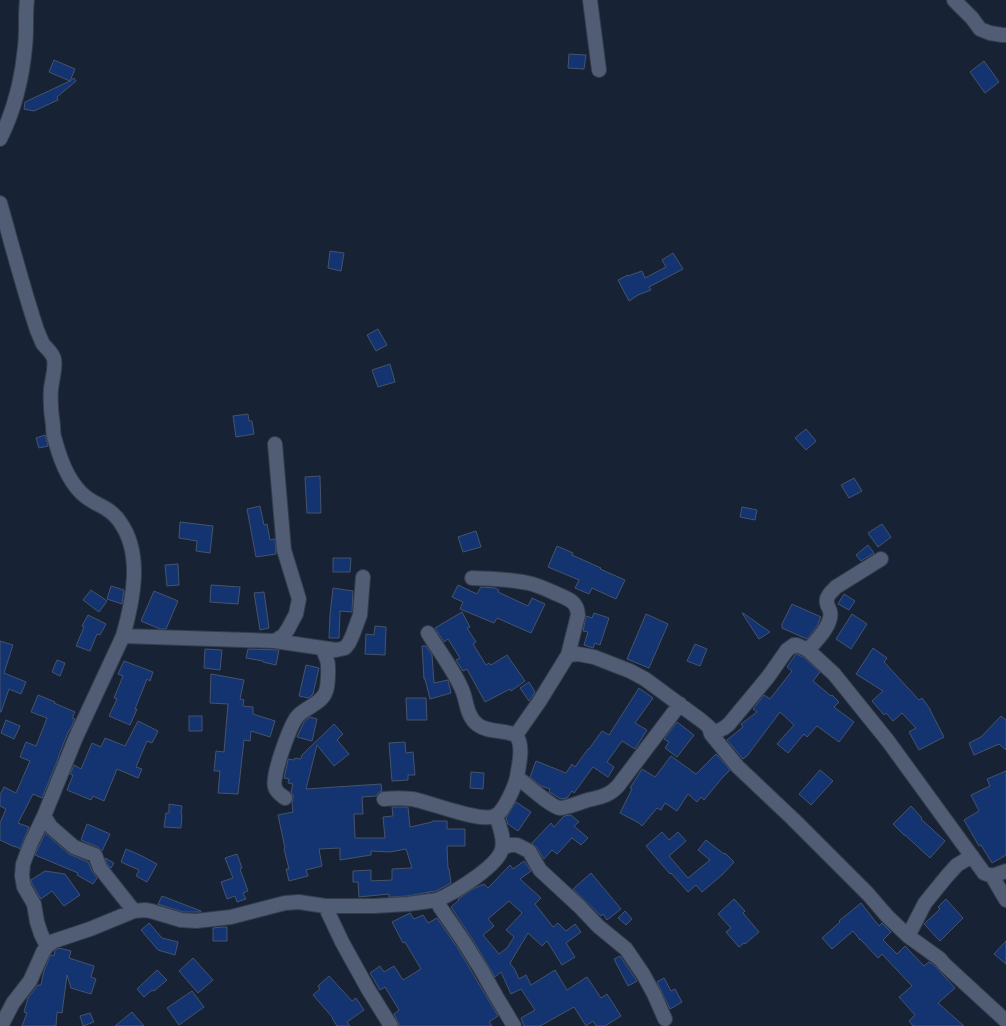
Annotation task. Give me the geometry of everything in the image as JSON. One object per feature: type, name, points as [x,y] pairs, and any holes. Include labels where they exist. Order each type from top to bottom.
[{"type":"street","points":[[0,139],[8,124],[20,85],[26,46],[27,0]]},
{"type":"street","points":[[590,0],[599,70]]},
{"type":"street","points":[[954,0],[972,18],[980,29],[990,33],[1006,35]]},
{"type":"street","points":[[0,203],[38,333],[43,344],[50,351],[55,365],[51,390],[54,438],[63,463],[74,484],[86,497],[106,508],[120,521],[129,539],[132,550],[134,579],[128,619],[123,636],[76,737],[23,864],[22,876],[24,887],[34,904],[37,922],[47,946]]},
{"type":"street","points":[[275,444],[284,550],[298,598],[298,607],[296,614],[284,635],[275,641]]},
{"type":"street","points":[[808,650],[818,639],[829,622],[831,610],[827,603],[827,598],[830,593],[836,587],[881,559]]},
{"type":"street","points":[[123,636],[275,641],[336,650],[344,648],[349,643],[360,615],[362,577]]},
{"type":"street","points":[[472,578],[529,583],[568,599],[576,605],[578,615],[568,655],[516,735]]},
{"type":"street","points":[[384,799],[413,800],[486,818],[496,815],[507,802],[516,784],[520,761],[519,739],[516,735],[509,732],[485,728],[472,719],[463,691],[428,633]]},
{"type":"street","points":[[711,734],[729,724],[768,677],[790,647],[796,645],[808,650],[834,674],[888,741],[984,873],[992,876],[1006,900]]},
{"type":"street","points":[[285,798],[277,792],[274,787],[276,769],[292,725],[297,717],[320,700],[326,692],[328,661],[322,649]]},
{"type":"street","points":[[568,655],[578,654],[594,657],[630,671],[645,679],[709,727],[711,734],[738,767],[793,819],[908,936],[940,959],[1006,1021]]},
{"type":"street","points":[[517,777],[551,804],[559,808],[607,795],[618,786],[680,704]]},
{"type":"street","points":[[1,1026],[13,1003],[30,981],[43,952],[47,946],[54,941],[90,929],[134,911],[145,910],[181,920],[196,921],[231,917],[285,903],[300,902],[325,906],[374,906],[408,904],[437,900],[456,891],[476,877],[498,857],[503,848],[502,836],[496,815]]},
{"type":"street","points":[[44,816],[51,826],[74,847],[95,855],[100,868],[134,911]]},
{"type":"street","points":[[503,848],[510,845],[517,845],[529,851],[540,870],[598,926],[626,949],[643,974],[666,1019]]},
{"type":"street","points":[[908,936],[925,903],[957,865],[972,856]]},
{"type":"street","points":[[992,876],[1006,871]]},
{"type":"street","points":[[437,900],[440,907],[475,959],[514,1026]]},
{"type":"street","points":[[325,906],[342,942],[368,989],[391,1026]]},
{"type":"building","points":[[569,54],[586,55],[584,69],[568,68]]},
{"type":"building","points":[[54,60],[75,69],[70,81],[49,72]]},
{"type":"building","points":[[984,61],[999,82],[985,93],[970,72]]},
{"type":"building","points":[[74,78],[76,81],[57,97],[58,100],[34,111],[24,109],[25,102]]},
{"type":"building","points":[[330,251],[344,253],[341,271],[328,268]]},
{"type":"building","points":[[673,253],[683,269],[649,287],[651,290],[638,295],[629,301],[618,280],[642,271],[645,278],[666,267],[662,260]]},
{"type":"building","points":[[378,329],[387,345],[376,351],[367,335]]},
{"type":"building","points":[[390,364],[395,382],[378,387],[372,370]]},
{"type":"building","points":[[248,414],[249,421],[252,421],[254,434],[236,437],[233,416]]},
{"type":"building","points":[[806,429],[816,441],[806,450],[795,438]]},
{"type":"building","points":[[45,435],[48,446],[39,448],[36,438]]},
{"type":"building","points":[[320,476],[321,513],[307,513],[305,477]]},
{"type":"building","points":[[854,478],[862,491],[849,498],[841,485]]},
{"type":"building","points":[[260,506],[264,525],[267,524],[270,540],[275,539],[276,554],[256,557],[247,509]]},
{"type":"building","points":[[742,507],[757,510],[755,520],[740,517]]},
{"type":"building","points":[[180,522],[213,526],[210,553],[196,551],[197,541],[179,538]]},
{"type":"building","points":[[882,524],[891,537],[878,547],[868,533]]},
{"type":"building","points":[[476,531],[481,547],[463,552],[458,537]]},
{"type":"building","points":[[868,545],[874,553],[861,561],[856,555]]},
{"type":"building","points":[[557,546],[573,553],[572,555],[601,568],[600,569],[625,580],[616,599],[592,588],[589,594],[575,588],[579,580],[548,567]]},
{"type":"building","points":[[333,558],[351,558],[350,572],[333,572]]},
{"type":"building","points":[[178,564],[179,585],[167,586],[165,565]]},
{"type":"building","points":[[211,585],[240,587],[238,604],[210,602]]},
{"type":"building","points":[[458,585],[477,594],[481,587],[495,588],[499,590],[498,592],[528,606],[532,598],[545,604],[531,633],[497,618],[494,623],[460,609],[463,602],[452,597]]},
{"type":"building","points":[[111,586],[124,590],[122,604],[107,599]]},
{"type":"building","points":[[333,588],[353,591],[352,612],[340,611],[339,638],[329,638]]},
{"type":"building","points":[[91,590],[107,601],[99,612],[83,600]]},
{"type":"building","points":[[154,591],[178,601],[166,629],[160,629],[141,621]]},
{"type":"building","points":[[264,592],[269,628],[260,630],[254,593]]},
{"type":"building","points":[[844,594],[855,601],[849,610],[838,604]]},
{"type":"building","points":[[792,604],[821,617],[817,626],[807,639],[782,628],[782,624]]},
{"type":"building","points":[[462,612],[470,627],[467,628],[476,642],[473,644],[486,665],[489,663],[491,665],[507,655],[525,681],[511,691],[510,689],[485,702],[467,669],[463,671],[456,660],[460,658],[448,639],[444,642],[435,628]]},
{"type":"building","points":[[594,613],[609,618],[600,645],[595,643],[593,648],[584,645],[588,632],[583,631],[586,616],[592,618]]},
{"type":"building","points":[[743,613],[770,632],[759,639]]},
{"type":"building","points":[[646,614],[668,624],[649,668],[627,659]]},
{"type":"building","points":[[852,614],[867,624],[851,649],[836,639]]},
{"type":"building","points":[[88,615],[106,624],[100,635],[97,634],[90,651],[76,646],[84,627],[82,626]]},
{"type":"building","points":[[375,626],[386,627],[385,655],[365,654],[366,634],[374,635]]},
{"type":"building","points":[[0,641],[13,645],[4,673],[26,682],[21,694],[9,689],[1,712],[0,712]]},
{"type":"building","points":[[695,644],[707,649],[700,666],[687,661]]},
{"type":"building","points":[[422,646],[426,646],[432,655],[434,683],[448,680],[451,693],[430,699],[424,679]]},
{"type":"building","points":[[873,648],[887,658],[884,662],[919,700],[922,698],[930,709],[944,737],[919,750],[909,732],[916,728],[902,713],[893,721],[886,713],[884,715],[872,701],[883,691],[856,674]]},
{"type":"building","points":[[205,649],[222,650],[220,670],[204,668]]},
{"type":"building","points":[[248,649],[279,650],[276,665],[246,658]]},
{"type":"building","points":[[796,654],[803,657],[820,672],[813,681],[839,702],[834,707],[854,722],[839,742],[817,726],[807,737],[804,734],[788,753],[777,744],[794,725],[780,712],[747,756],[743,759],[727,740],[743,727],[741,724],[757,712],[753,709],[764,695],[770,699],[792,671],[787,667]]},
{"type":"building","points":[[57,660],[65,663],[60,676],[52,672]]},
{"type":"building","points":[[124,661],[153,672],[150,681],[147,679],[130,725],[109,716],[117,699],[114,698],[123,676],[118,674]]},
{"type":"building","points":[[306,665],[319,668],[313,694],[309,698],[299,696]]},
{"type":"building","points":[[211,674],[244,680],[240,699],[244,700],[243,706],[253,707],[253,714],[275,721],[270,737],[251,731],[250,741],[244,740],[238,794],[218,793],[220,771],[214,771],[216,751],[224,752],[228,704],[210,703]]},
{"type":"building","points":[[529,682],[535,692],[529,701],[520,688]]},
{"type":"building","points":[[639,688],[653,698],[635,723],[647,730],[635,749],[622,741],[607,762],[614,767],[608,777],[593,767],[574,793],[572,791],[567,798],[561,799],[549,792],[550,789],[541,786],[530,777],[536,761],[566,773],[572,764],[575,767],[602,731],[609,735]]},
{"type":"building","points":[[38,695],[75,712],[72,718],[75,719],[69,730],[42,798],[33,794],[18,823],[29,827],[20,849],[0,840],[0,823],[6,809],[0,806],[0,795],[4,787],[16,793],[30,761],[20,757],[26,742],[36,746],[47,718],[31,712]]},
{"type":"building","points":[[406,698],[426,698],[427,720],[407,720]]},
{"type":"building","points":[[189,716],[202,716],[202,731],[189,731]]},
{"type":"building","points":[[1001,716],[1006,720],[1006,750],[999,744],[974,755],[969,743],[981,737]]},
{"type":"building","points":[[310,717],[317,719],[312,741],[297,737],[304,722]]},
{"type":"building","points":[[6,720],[20,726],[14,739],[1,733]]},
{"type":"building","points":[[138,721],[158,731],[152,743],[147,741],[136,767],[142,769],[138,778],[117,769],[104,801],[93,796],[91,800],[67,790],[73,775],[70,774],[74,765],[81,769],[92,743],[101,747],[105,738],[125,746]]},
{"type":"building","points":[[677,722],[694,735],[677,757],[665,748],[669,742],[664,739]]},
{"type":"building","points":[[334,724],[343,734],[337,740],[349,754],[334,766],[317,745],[306,789],[381,784],[382,791],[376,796],[362,797],[363,814],[354,814],[355,838],[385,838],[383,817],[393,816],[392,807],[408,807],[410,827],[432,821],[447,821],[447,829],[465,829],[465,846],[447,846],[448,869],[451,883],[436,891],[407,896],[389,897],[389,894],[359,897],[358,882],[353,882],[353,871],[371,870],[371,881],[392,880],[392,869],[412,868],[406,849],[390,852],[371,851],[371,855],[340,860],[340,848],[319,849],[322,866],[306,870],[308,876],[289,881],[286,869],[289,869],[278,815],[293,812],[293,795],[291,792],[293,784],[288,783],[289,779],[284,778],[288,759],[301,759],[302,755]]},
{"type":"building","points":[[405,742],[406,753],[413,752],[415,775],[408,775],[408,780],[392,781],[389,743]]},
{"type":"building","points":[[716,754],[730,770],[704,800],[701,797],[697,802],[688,794],[677,811],[665,803],[661,810],[657,808],[642,826],[620,813],[632,789],[630,788],[642,769],[655,777],[671,756],[696,774]]},
{"type":"building","points":[[820,770],[833,781],[811,805],[799,794]]},
{"type":"building","points":[[1006,771],[1006,855],[992,863],[981,845],[979,846],[964,820],[979,811],[971,795],[990,786],[987,779]]},
{"type":"building","points":[[471,772],[484,773],[483,789],[470,788]]},
{"type":"building","points":[[516,802],[531,812],[518,831],[508,824],[506,818]]},
{"type":"building","points":[[169,804],[182,806],[181,828],[164,827],[166,813],[169,813]]},
{"type":"building","points":[[911,806],[922,818],[921,819],[945,841],[930,858],[893,824]]},
{"type":"building","points":[[571,815],[579,822],[574,826],[588,838],[581,845],[572,838],[557,854],[552,850],[544,859],[532,843],[551,823],[554,827],[564,816]]},
{"type":"building","points":[[87,824],[110,834],[102,851],[98,847],[81,840]]},
{"type":"building","points":[[662,832],[669,840],[678,832],[686,841],[669,856],[688,878],[710,860],[698,850],[706,840],[724,854],[725,853],[734,862],[723,874],[702,892],[696,885],[688,892],[646,846]]},
{"type":"building","points":[[45,833],[69,854],[88,862],[97,878],[93,884],[77,875],[78,873],[35,855]]},
{"type":"building","points":[[126,849],[157,864],[147,882],[136,876],[139,870],[121,862]]},
{"type":"building","points":[[237,854],[242,868],[240,869],[248,891],[243,893],[246,899],[237,902],[235,896],[227,899],[221,882],[233,878],[225,858]]},
{"type":"building","points":[[105,858],[114,863],[111,868],[107,864]]},
{"type":"building","points":[[524,861],[531,871],[520,879],[541,898],[535,904],[553,927],[558,923],[566,931],[575,924],[581,932],[566,943],[575,957],[562,965],[547,941],[542,946],[528,933],[510,963],[519,979],[526,975],[531,985],[555,970],[567,990],[587,977],[601,998],[607,994],[621,1016],[605,1026],[596,1026],[593,1021],[586,1026],[574,1007],[540,1026],[524,1026],[521,1018],[535,1010],[521,989],[511,994],[501,972],[495,977],[451,907],[459,900],[458,899],[473,889],[484,884],[488,888],[510,865],[513,869]],"holes":[[[509,901],[522,913],[506,930],[514,937],[507,948],[499,954],[483,935],[494,926],[488,919]]]},
{"type":"building","points":[[45,871],[65,874],[80,895],[64,906],[52,891],[41,899],[31,880]]},
{"type":"building","points":[[591,873],[621,909],[607,920],[603,914],[601,916],[573,889]]},
{"type":"building","points":[[162,896],[201,912],[183,912],[158,904]]},
{"type":"building","points":[[734,899],[745,911],[743,913],[759,932],[739,947],[726,932],[731,928],[718,914]]},
{"type":"building","points":[[946,899],[963,918],[940,941],[924,924],[940,909],[938,907]]},
{"type":"building","points":[[861,903],[879,926],[882,923],[891,932],[883,940],[897,954],[905,946],[924,966],[929,962],[934,965],[955,988],[938,1003],[964,1026],[913,1026],[909,1021],[915,1015],[899,997],[912,986],[882,954],[878,958],[853,931],[832,949],[822,938],[840,922],[839,921]]},
{"type":"building","points":[[625,911],[632,919],[626,925],[618,918]]},
{"type":"building","points":[[410,913],[414,919],[423,915],[428,923],[437,918],[457,947],[498,1016],[489,1022],[492,1026],[400,1026],[394,1014],[399,1010],[385,987],[380,990],[370,973],[380,966],[384,972],[394,966],[403,980],[421,969],[405,942],[403,943],[392,922]]},
{"type":"building","points":[[149,923],[162,938],[178,942],[175,955],[158,950],[141,930]]},
{"type":"building","points":[[227,927],[227,941],[213,941],[213,928]]},
{"type":"building","points":[[1006,941],[1006,964],[994,954]]},
{"type":"building","points":[[59,948],[71,951],[69,958],[94,966],[91,977],[96,979],[91,994],[71,988],[67,975],[62,1013],[57,1012],[56,1026],[22,1026],[27,1013],[24,1012],[28,998],[38,985],[41,985],[44,971],[50,956],[54,956],[55,950]]},
{"type":"building","points":[[620,956],[637,981],[628,986],[614,959]]},
{"type":"building","points":[[193,958],[213,980],[198,993],[179,971]]},
{"type":"building","points":[[157,970],[167,980],[144,997],[137,989]]},
{"type":"building","points":[[329,976],[352,1001],[356,998],[364,1010],[347,1022],[350,1026],[337,1026],[333,1018],[313,995],[320,989],[318,986]]},
{"type":"building","points":[[664,978],[671,991],[675,989],[682,1002],[670,1009],[657,982]]},
{"type":"building","points":[[192,991],[204,1007],[179,1025],[167,1008]]},
{"type":"building","points":[[132,1012],[144,1026],[115,1026]]},
{"type":"building","points":[[90,1013],[94,1022],[83,1026],[80,1016]]}]
